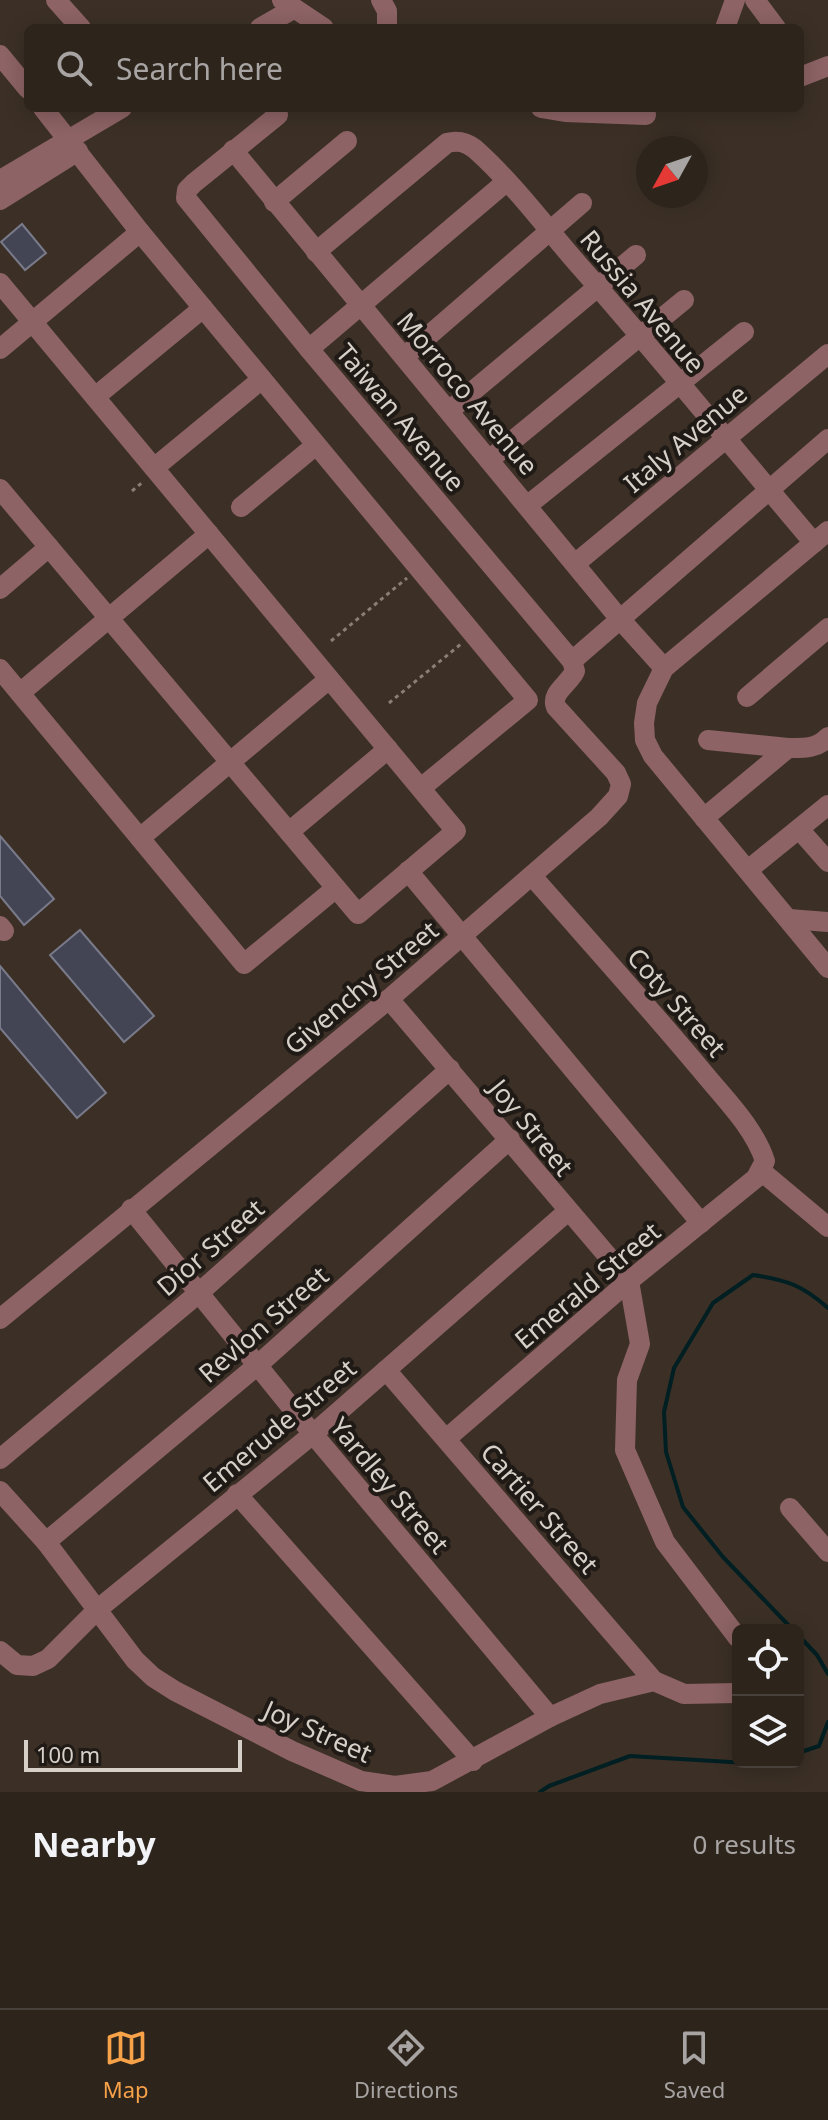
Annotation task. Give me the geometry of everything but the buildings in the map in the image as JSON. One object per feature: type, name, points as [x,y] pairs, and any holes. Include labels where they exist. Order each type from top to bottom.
[{"type":"street","points":[[56,0],[77,24]]},
{"type":"street","points":[[381,0],[387,11],[387,24]]},
{"type":"street","points":[[726,24],[735,0]]},
{"type":"street","points":[[755,0],[773,24]]},
{"type":"street","points":[[265,24],[288,5],[318,24]]},
{"type":"street","points":[[0,55],[24,84]]},
{"type":"street","points":[[46,112],[140,232],[528,700],[421,788]]},
{"type":"street","points":[[0,199],[117,112]]},
{"type":"street","points":[[565,112],[646,115]]},
{"type":"street","points":[[233,150],[278,115]]},
{"type":"street","points":[[274,202],[347,141]]},
{"type":"street","name":"Russia Avenue","points":[[316,252],[447,143],[455,141],[474,148],[642,337],[768,489],[821,537]]},
{"type":"street","points":[[0,180],[73,145]]},
{"type":"street","name":"Morroco Avenue","points":[[233,150],[619,618],[664,668]]},
{"type":"street","name":"Taiwan Avenue","points":[[233,150],[187,190],[186,198],[572,661]]},
{"type":"street","points":[[309,349],[506,182]]},
{"type":"street","points":[[404,357],[582,203]]},
{"type":"street","points":[[0,349],[140,232]]},
{"type":"street","points":[[449,411],[636,255]]},
{"type":"street","points":[[0,283],[456,831],[358,914],[0,489]]},
{"type":"street","points":[[489,460],[684,300]]},
{"type":"street","points":[[95,397],[203,308]]},
{"type":"street","points":[[528,505],[744,332]]},
{"type":"street","name":"Italy Avenue","points":[[576,563],[828,354]]},
{"type":"street","points":[[154,468],[262,379]]},
{"type":"street","points":[[572,661],[828,439]]},
{"type":"street","points":[[241,507],[316,445]]},
{"type":"street","points":[[20,693],[209,534]]},
{"type":"street","points":[[821,537],[664,668],[647,703],[645,740],[653,756],[828,968]]},
{"type":"street","points":[[0,589],[49,547]]},
{"type":"street","points":[[747,697],[828,628]]},
{"type":"street","name":"Givenchy Street","points":[[0,1319],[389,999],[599,817],[618,796],[621,784],[616,773],[553,701],[575,671],[572,661]]},
{"type":"street","points":[[0,669],[244,964],[336,888]]},
{"type":"street","points":[[140,838],[329,679]]},
{"type":"street","points":[[708,740],[809,748],[820,745],[828,737]]},
{"type":"street","points":[[704,818],[788,748]]},
{"type":"street","points":[[289,832],[388,749]]},
{"type":"street","points":[[748,870],[828,805]]},
{"type":"street","points":[[799,829],[828,862]]},
{"type":"street","points":[[408,871],[701,1223]]},
{"type":"street","name":"Coty Street","points":[[532,876],[671,1034],[759,1142],[765,1161],[761,1171]]},
{"type":"street","points":[[789,919],[828,922]]},
{"type":"street","name":"Joy Street","points":[[389,999],[629,1281]]},
{"type":"street","name":"Dior Street","points":[[0,1459],[200,1292],[450,1069]]},
{"type":"street","name":"Revlon Street","points":[[46,1542],[259,1364],[510,1139]]},
{"type":"street","points":[[761,1171],[828,1227]]},
{"type":"street","name":"Emerald Street","points":[[446,1439],[761,1171]]},
{"type":"street","name":"Yardley Street","points":[[131,1209],[313,1434],[550,1717]]},
{"type":"street","name":"Emerude Street","points":[[0,1651],[17,1665],[33,1666],[48,1659],[98,1609],[313,1434],[568,1211]]},
{"type":"street","points":[[629,1281],[640,1344],[627,1380],[625,1450],[665,1542],[732,1630]]},
{"type":"street","name":"Cartier Street","points":[[386,1370],[654,1681]]},
{"type":"street","name":"Joy Street","points":[[0,1491],[46,1542],[135,1660],[153,1677],[292,1751],[361,1781],[395,1786],[432,1781],[550,1717],[600,1694],[654,1681]]},
{"type":"street","points":[[237,1494],[473,1761]]},
{"type":"street","points":[[790,1508],[828,1552]]},
{"type":"street","points":[[654,1681],[684,1694],[732,1693]]},
{"type":"path","points":[[331,641],[419,568]]},
{"type":"path","points":[[389,703],[473,634]]},
{"type":"waterway","points":[[787,1624],[723,1557],[683,1507],[666,1452],[664,1412],[674,1368],[713,1303],[753,1275],[794,1285],[828,1308]]},
{"type":"waterway","points":[[804,1641],[828,1674]]},
{"type":"waterway","points":[[804,1751],[819,1746],[828,1722]]},
{"type":"waterway","points":[[540,1792],[630,1756],[732,1762]]}]
